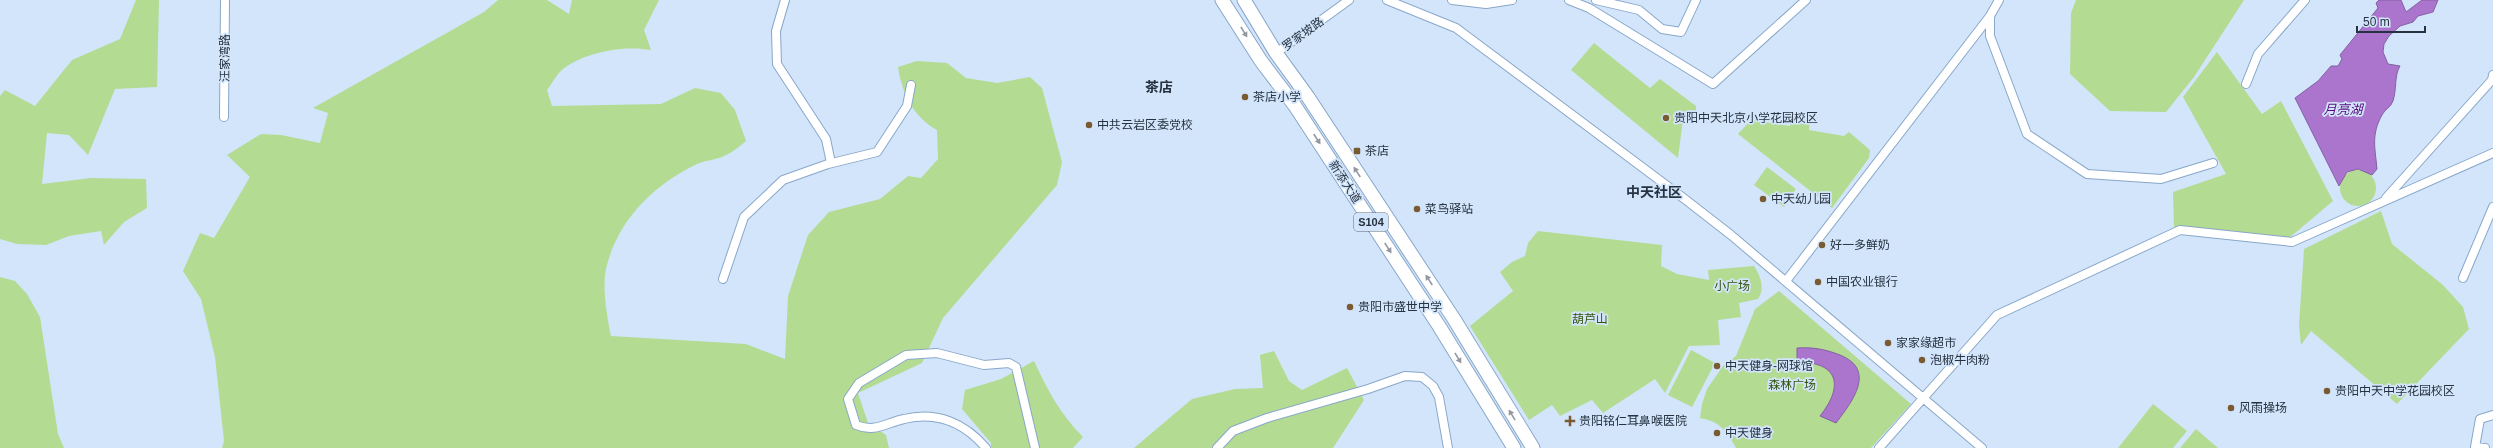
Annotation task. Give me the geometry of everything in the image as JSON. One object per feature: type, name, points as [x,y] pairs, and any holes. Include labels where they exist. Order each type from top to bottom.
[{"type":"main road","name":"新添大道","points":[[1222,0],[1261,61],[1295,106],[1439,326],[1514,448]]},
{"type":"main road","name":"新添大道","points":[[1244,0],[1276,53],[1308,97],[1454,319],[1532,448]]},
{"type":"street","name":"汪家湾路","points":[[224,117],[225,0]]},
{"type":"street","points":[[785,0],[776,31],[777,64],[826,139],[831,163]]},
{"type":"street","name":"罗家坡路","points":[[1276,53],[1349,0]]},
{"type":"street","points":[[1387,0],[1456,28],[1731,234],[1982,448]]},
{"type":"street","points":[[1452,0],[1486,4],[1512,0]]},
{"type":"street","points":[[1569,0],[1589,8],[1713,84],[1806,0]]},
{"type":"street","points":[[1596,0],[1639,10],[1662,29],[1681,32],[1696,0]]},
{"type":"street","points":[[1786,281],[1990,16],[1999,0]]},
{"type":"street","points":[[2246,84],[2258,54],[2304,0]]},
{"type":"street","points":[[1990,16],[1990,36],[2027,134],[2087,174],[2161,179],[2213,164]]},
{"type":"street","points":[[2383,202],[2492,80],[2493,75]]},
{"type":"street","points":[[723,278],[744,217],[783,180],[831,163],[877,152],[907,106],[911,85]]},
{"type":"street","points":[[1879,448],[1997,315],[2180,230],[2292,242],[2493,152]]},
{"type":"street","points":[[2462,278],[2493,207]]},
{"type":"street","points":[[986,448],[973,432],[938,416],[905,418],[867,430],[856,425],[848,399],[859,383],[906,354],[937,353],[984,365],[1009,363],[1016,366],[1035,448]]},
{"type":"street","points":[[1217,448],[1233,431],[1267,418],[1405,376],[1422,377],[1433,386],[1439,397],[1448,448]]},
{"type":"street","points":[[2485,448],[2475,446],[2480,419],[2493,415]]},
{"type":"green space","points":[[136,0],[159,0],[157,87],[115,89],[88,155],[69,135],[47,133],[42,184],[91,178],[146,179],[147,208],[124,222],[104,245],[101,231],[69,236],[46,245],[17,244],[0,239],[0,96],[5,90],[35,106],[72,60],[120,39]]},
{"type":"green space","points":[[498,0],[547,0],[569,14],[572,0],[659,0],[644,30],[651,50],[629,48],[605,51],[593,54],[571,64],[560,72],[547,90],[552,106],[661,104],[695,88],[721,93],[735,110],[746,141],[729,154],[697,164],[666,183],[639,206],[628,220],[611,252],[606,269],[605,294],[611,336],[746,344],[785,359],[788,296],[808,235],[829,212],[880,199],[908,176],[921,178],[938,159],[937,130],[921,118],[910,103],[902,86],[898,67],[917,61],[947,63],[966,78],[997,83],[1030,77],[1042,88],[1062,162],[1057,185],[943,318],[922,363],[858,393],[868,423],[886,435],[889,448],[222,448],[224,441],[215,357],[201,299],[183,271],[200,233],[214,238],[250,177],[227,155],[261,134],[281,135],[320,143],[328,113],[313,108],[484,12]]},
{"type":"green space","points":[[2076,0],[2244,0],[2194,77],[2166,112],[2110,111],[2070,74],[2071,13]]},
{"type":"green space","points":[[1594,43],[1650,88],[1660,79],[1696,106],[1696,120],[1683,119],[1678,158],[1571,70]]},
{"type":"green space","points":[[2217,52],[2262,114],[2281,101],[2333,201],[2288,239],[2174,227],[2173,192],[2226,174],[2183,97]]},
{"type":"green space","points":[[1793,116],[1810,119],[1809,130],[1844,136],[1849,132],[1870,150],[1869,158],[1832,208],[1738,134],[1751,120],[1790,126]]},
{"type":"green space","points":[[1767,167],[1796,189],[1784,207],[1754,185]]},
{"type":"green space","points":[[2362,170],[2371,175],[2375,181],[2375,195],[2371,201],[2362,206],[2354,206],[2345,201],[2341,195],[2340,184],[2345,175],[2351,171]]},
{"type":"green space","points":[[2381,211],[2392,244],[2443,285],[2463,307],[2469,329],[2397,404],[2311,331],[2301,345],[2299,325],[2304,249]]},
{"type":"green space","name":"葫芦山","points":[[1538,231],[1662,245],[1661,266],[1677,274],[1709,280],[1708,270],[1754,266],[1759,274],[1761,282],[1762,287],[1760,295],[1758,299],[1739,303],[1741,317],[1718,320],[1720,345],[1689,346],[1665,393],[1655,379],[1603,413],[1592,400],[1560,416],[1552,405],[1529,420],[1470,326],[1513,291],[1500,272],[1512,262],[1525,256],[1528,243]]},
{"type":"green space","points":[[0,277],[15,281],[27,294],[40,317],[58,434],[64,448],[0,448]]},
{"type":"green space","name":"森林广场","points":[[1779,291],[1911,404],[1871,448],[1736,448],[1722,428],[1707,419],[1700,418],[1702,404],[1707,389],[1723,366],[1736,356],[1755,309]]},
{"type":"green space","points":[[1691,350],[1715,363],[1692,407],[1668,395]]},
{"type":"green space","points":[[1274,351],[1289,381],[1302,390],[1347,368],[1364,400],[1333,448],[1134,448],[1192,399],[1235,389],[1263,388],[1260,355]]},
{"type":"green space","points":[[1034,361],[1055,401],[1067,419],[1083,437],[1073,448],[991,448],[991,443],[962,409],[965,390],[1001,379]]},
{"type":"green space","points":[[2153,404],[2187,431],[2173,448],[2118,448]]},
{"type":"green space","points":[[2196,429],[2218,448],[2180,448]]},
{"type":"water","name":"月亮湖","points":[[2379,0],[2401,0],[2406,12],[2422,0],[2438,0],[2433,12],[2418,16],[2413,22],[2400,26],[2389,36],[2384,44],[2383,52],[2388,64],[2400,66],[2397,74],[2393,101],[2382,115],[2376,129],[2375,148],[2377,169],[2372,175],[2358,169],[2347,172],[2339,186],[2295,98],[2318,81],[2331,66],[2338,66],[2342,59],[2340,55],[2378,8],[2376,3]]},
{"type":"water","points":[[1797,348],[1818,349],[1840,355],[1851,361],[1857,369],[1859,378],[1858,387],[1849,406],[1836,423],[1820,416],[1828,405],[1832,395],[1834,386],[1833,378],[1829,371],[1822,366],[1811,363],[1797,362]]},
{"type":"place","name":"茶店小学","points":[[1245,97]]},
{"type":"place","name":"贵阳中天北京小学花园校区","points":[[1666,118]]},
{"type":"place","name":"中共云岩区委党校","points":[[1089,125]]},
{"type":"place","name":"茶店","points":[[1357,151]]},
{"type":"place","name":"中天幼儿园","points":[[1763,199]]},
{"type":"place","name":"菜鸟驿站","points":[[1417,209]]},
{"type":"place","name":"好一多鲜奶","points":[[1822,245]]},
{"type":"place","name":"中国农业银行","points":[[1818,282]]},
{"type":"place","name":"贵阳市盛世中学","points":[[1350,307]]},
{"type":"place","name":"家家缘超市","points":[[1888,343]]},
{"type":"place","name":"泡椒牛肉粉","points":[[1922,360]]},
{"type":"place","name":"中天健身-网球馆","points":[[1717,366]]},
{"type":"place","name":"贵阳中天中学花园校区","points":[[2327,391]]},
{"type":"place","name":"风雨操场","points":[[2231,408]]},
{"type":"place","name":"贵阳铭仁耳鼻喉医院","points":[[1570,421]]},
{"type":"place","name":"中天健身","points":[[1717,433]]},
{"type":"district","name":"茶店","points":[[1159,87]]},
{"type":"district","name":"中天社区","points":[[1654,192]]},
{"type":"park label","name":"小广场","points":[[1732,286]]}]
